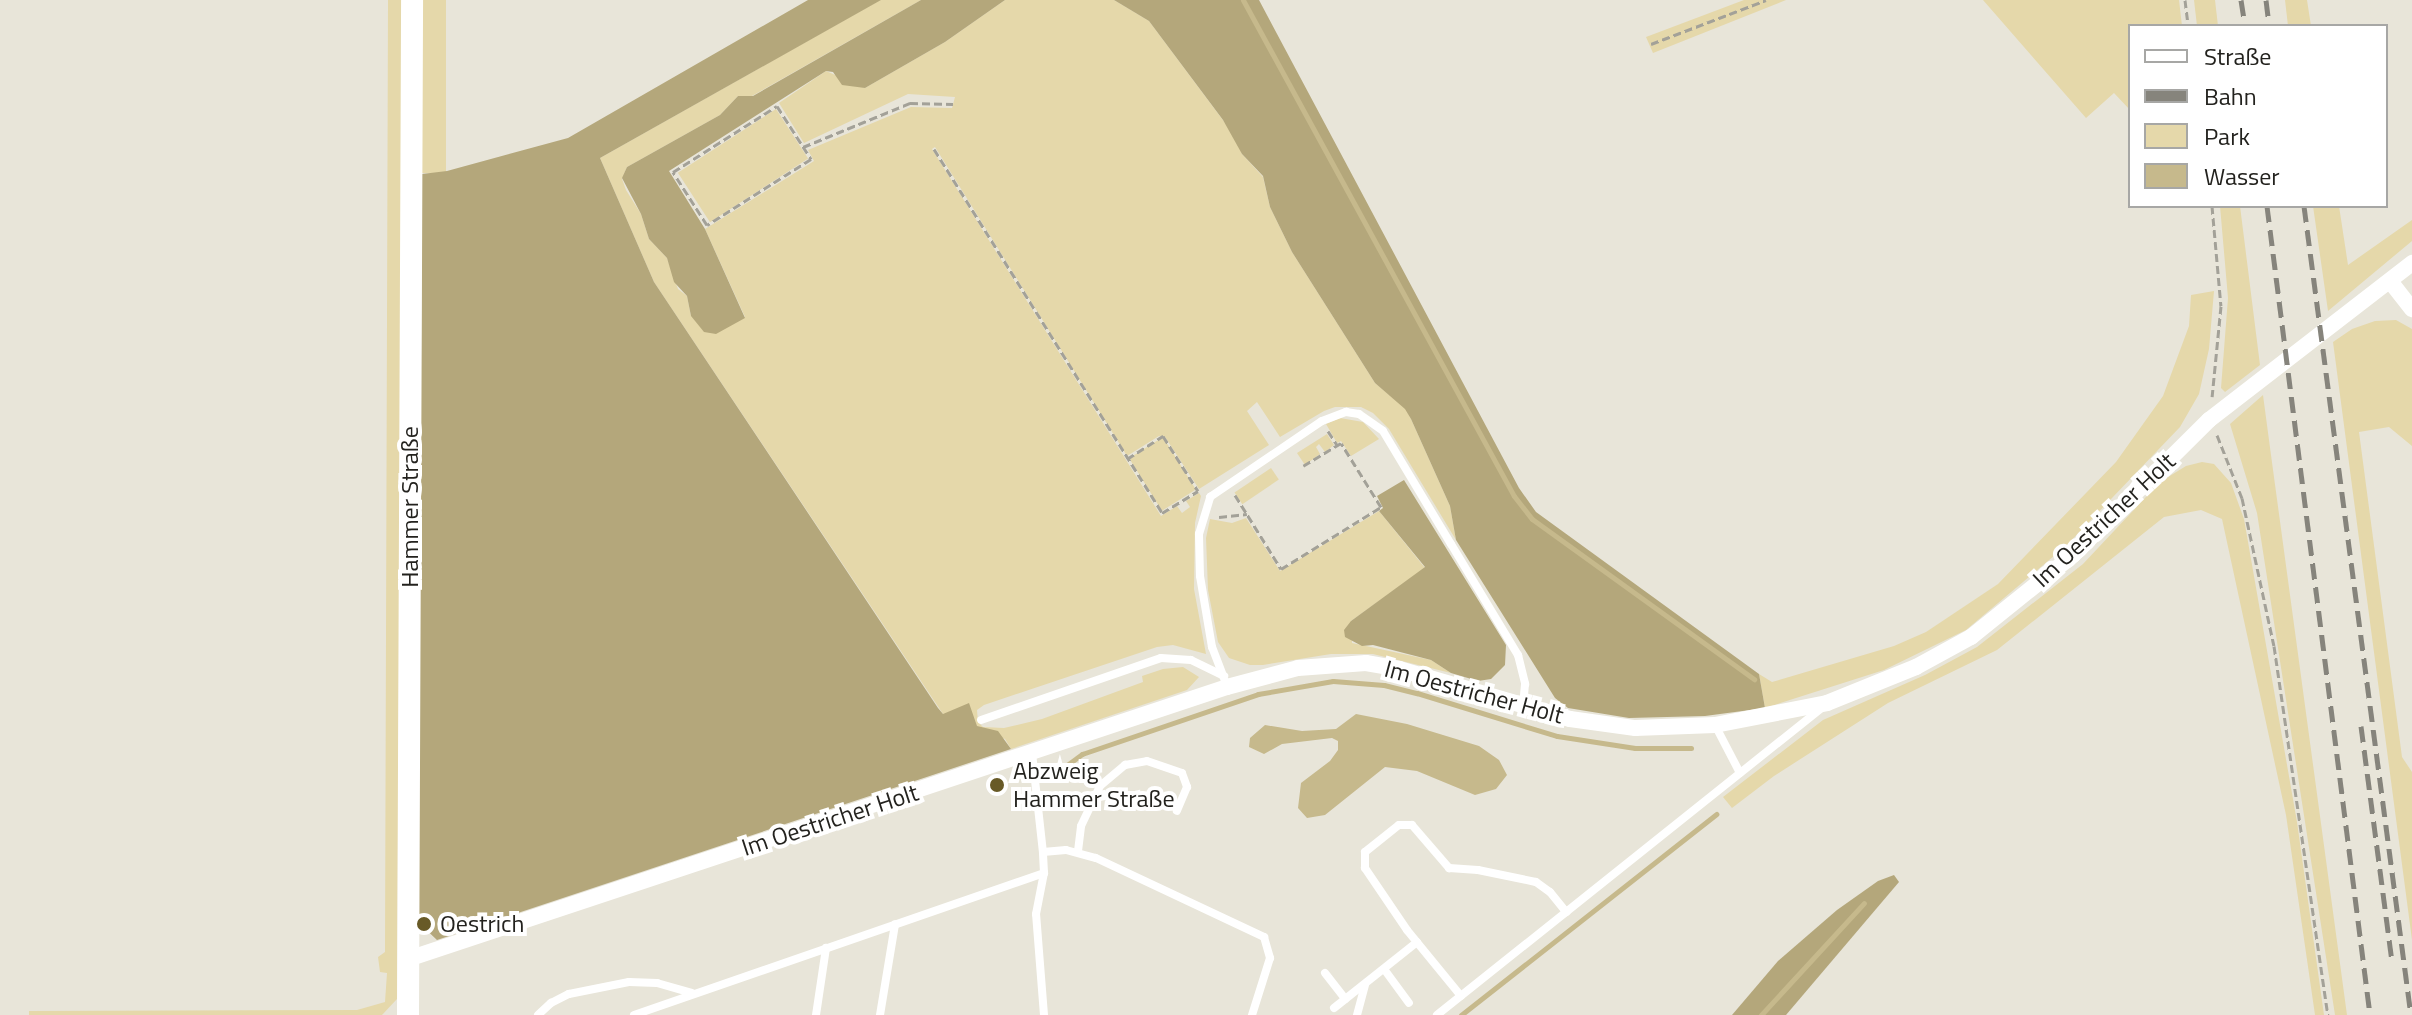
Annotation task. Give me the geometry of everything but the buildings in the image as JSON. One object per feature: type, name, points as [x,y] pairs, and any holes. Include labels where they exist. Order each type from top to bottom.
[{"type":"main road","name":"Hammer Straße","points":[[408,1015],[412,0]]},
{"type":"street","name":"Im Oestricher Holt","points":[[408,959],[1032,753],[1226,681],[1298,668],[1366,663],[1399,669],[1523,706],[1602,725],[1715,725],[1827,703],[1916,667],[1971,637],[2073,555],[2209,420],[2412,263]]},
{"type":"street","points":[[2390,281],[2412,309]]},
{"type":"lane","points":[[1226,681],[1212,647],[1204,610],[1199,534],[1210,497],[1332,415],[1359,414],[1374,422],[1518,655],[1525,684],[1523,706]]},
{"type":"lane","points":[[981,720],[1161,658],[1191,660],[1226,681]]},
{"type":"lane","points":[[1437,1015],[1827,703]]},
{"type":"lane","points":[[1715,725],[1740,773]]},
{"type":"lane","points":[[1032,753],[1044,873],[1036,914],[1044,1015]]},
{"type":"lane","points":[[1078,851],[1081,826],[1100,786],[1125,765],[1147,761],[1182,773],[1187,787],[1177,811]]},
{"type":"lane","points":[[1461,996],[1417,942],[1364,864],[1365,852],[1404,823],[1412,825],[1449,868],[1478,870],[1536,882],[1550,892],[1566,912]]},
{"type":"lane","points":[[1043,852],[1078,851],[1264,937],[1270,958],[1252,1015]]},
{"type":"lane","points":[[634,1015],[1044,873]]},
{"type":"lane","points":[[880,1015],[895,924]]},
{"type":"lane","points":[[1334,1008],[1417,942]]},
{"type":"lane","points":[[816,1015],[826,948]]},
{"type":"lane","points":[[1384,969],[1409,1003]]},
{"type":"lane","points":[[1325,973],[1345,999]]},
{"type":"lane","points":[[1357,1015],[1360,996],[1368,981]]},
{"type":"lane","points":[[538,1015],[551,1003],[569,994],[629,982],[657,983],[692,994]]},
{"type":"path","points":[[1651,44],[1766,0]]},
{"type":"path","points":[[2185,0],[2188,24]]},
{"type":"path","points":[[803,147],[910,103],[953,104]]},
{"type":"path","points":[[777,106],[803,147],[811,159],[707,225],[673,172],[777,106]]},
{"type":"path","points":[[934,149],[1162,513],[1201,489],[1210,497]]},
{"type":"path","points":[[2212,208],[2221,306],[2209,420],[2242,498],[2274,646],[2328,1015]]},
{"type":"path","points":[[1127,459],[1163,436],[1198,491]]},
{"type":"path","points":[[1228,485],[1281,569],[1381,507],[1341,443],[1303,466]]},
{"type":"path","points":[[1203,515],[1247,514]]},
{"type":"green space","points":[[388,0],[403,0],[397,999],[382,1015],[29,1015],[29,1011],[357,1010],[385,1002],[387,973],[380,972],[378,957],[385,952]]},
{"type":"green space","points":[[422,0],[446,0],[446,173],[422,173]]},
{"type":"green space","points":[[880,0],[921,0],[752,96],[738,96],[720,115],[627,167],[622,179],[626,190],[641,214],[649,239],[667,258],[678,289],[687,296],[691,316],[745,317],[705,229],[814,161],[808,150],[911,107],[952,108],[955,97],[908,94],[804,143],[779,103],[826,71],[865,88],[945,42],[1005,0],[1114,0],[1149,21],[1237,139],[1242,154],[1263,177],[1270,207],[1292,252],[1375,383],[1406,409],[1450,506],[1456,540],[1389,429],[1373,413],[1361,407],[1335,407],[1324,411],[1280,437],[1257,402],[1247,411],[1269,445],[1199,489],[1165,437],[1159,436],[1127,456],[935,147],[932,149],[1161,516],[1177,506],[1182,513],[1190,507],[1186,501],[1199,493],[1201,496],[1195,523],[1194,589],[1206,654],[1173,645],[1157,647],[984,705],[977,710],[978,722],[983,727],[1004,728],[1042,719],[1143,682],[1142,676],[1163,669],[1183,667],[1199,677],[1187,690],[1011,749],[1005,739],[943,714],[654,282],[600,158]]},
{"type":"green space","points":[[1744,0],[1786,0],[1653,53],[1646,37]]},
{"type":"green space","points":[[1983,0],[2179,0],[2182,24],[2128,24],[2128,108],[2114,93],[2086,118]]},
{"type":"green space","points":[[2194,0],[2215,0],[2218,24],[2197,24]]},
{"type":"green space","points":[[2285,0],[2307,0],[2311,24],[2288,24]]},
{"type":"green space","points":[[776,109],[808,158],[710,222],[678,173]]},
{"type":"green space","points":[[2220,208],[2240,208],[2260,365],[2225,392],[2221,388],[2228,298]]},
{"type":"green space","points":[[2313,208],[2339,208],[2348,265],[2412,220],[2412,241],[2328,311]]},
{"type":"green space","points":[[2214,291],[2209,349],[2199,394],[2180,427],[2067,545],[1966,630],[1884,670],[1765,708],[1759,674],[1772,682],[1894,646],[1926,632],[1998,584],[2116,462],[2163,396],[2189,326],[2191,295]]},
{"type":"green space","points":[[2396,320],[2412,329],[2412,446],[2389,427],[2359,432],[2402,757],[2412,772],[2412,940],[2333,342],[2352,329],[2375,321]]},
{"type":"green space","points":[[2263,395],[2347,1015],[2335,1015],[2257,513],[2230,424]]},
{"type":"green space","points":[[1340,418],[1363,422],[1379,439],[1351,456],[1341,441],[1337,443],[1326,424]]},
{"type":"green space","points":[[1327,434],[1334,445],[1325,452],[1319,444],[1316,447],[1320,454],[1305,465],[1297,453]]},
{"type":"green space","points":[[1163,437],[1196,490],[1162,511],[1129,458]]},
{"type":"green space","points":[[2202,462],[2214,464],[2231,483],[2244,519],[2297,822],[2324,1015],[2315,1015],[2286,815],[2222,519],[2201,510],[2164,517],[1997,650],[1888,703],[1774,776],[1732,808],[1723,797],[1823,720],[1925,675],[1977,647],[2083,564],[2160,482],[2186,466]]},
{"type":"green space","points":[[1271,468],[1279,480],[1242,504],[1235,493]]},
{"type":"green space","points":[[1379,511],[1425,568],[1351,621],[1352,643],[1431,660],[1451,673],[1373,654],[1331,654],[1263,665],[1250,665],[1229,658],[1218,642],[1208,590],[1206,538],[1210,519],[1232,523],[1246,518],[1280,571]]},
{"type":"shaded area","points":[[808,0],[881,0],[600,158],[654,282],[938,708],[943,714],[969,703],[977,726],[998,731],[1011,749],[437,940],[418,922],[422,174],[447,171],[568,138]]},
{"type":"shaded area","points":[[921,0],[1005,0],[945,42],[865,88],[842,85],[833,72],[826,71],[669,171],[705,229],[745,318],[716,334],[704,332],[691,316],[687,296],[674,282],[667,258],[649,239],[641,214],[622,178],[627,167],[720,115],[738,96],[753,96]]},
{"type":"shaded area","points":[[1114,0],[1259,0],[1519,488],[1536,512],[1759,674],[1765,708],[1705,716],[1629,718],[1568,708],[1555,698],[1456,540],[1450,506],[1411,419],[1405,409],[1375,383],[1292,252],[1270,207],[1263,176],[1242,154],[1223,120],[1149,21]]},
{"type":"shaded area","points":[[1404,480],[1506,645],[1505,665],[1491,679],[1478,681],[1451,673],[1431,660],[1373,645],[1362,646],[1345,637],[1344,630],[1351,621],[1425,567],[1379,511],[1383,508],[1377,496]]},
{"type":"shaded area","points":[[1894,875],[1899,882],[1786,1015],[1732,1015],[1778,961],[1837,910],[1878,881]]},
{"type":"water","points":[[1356,714],[1407,724],[1479,746],[1499,760],[1507,775],[1496,789],[1475,795],[1417,771],[1385,767],[1325,815],[1307,818],[1298,808],[1301,783],[1330,761],[1338,750],[1338,741],[1332,738],[1282,744],[1264,754],[1249,747],[1250,738],[1265,725],[1302,731],[1336,729]]},
{"type":"waterway","points":[[1243,0],[1514,496],[1532,519],[1754,679]]},
{"type":"waterway","points":[[1067,765],[1082,754],[1258,694],[1333,681],[1384,685],[1417,693],[1557,736],[1635,748],[1691,748]]},
{"type":"waterway","points":[[1461,1015],[1716,814]]},
{"type":"waterway","points":[[1761,1015],[1864,903]]},
{"type":"railway","points":[[2241,0],[2245,24]]},
{"type":"railway","points":[[2266,0],[2269,24]]},
{"type":"railway","points":[[2267,208],[2370,1015]]},
{"type":"railway","points":[[2304,208],[2411,1015]]},
{"type":"railway","points":[[2361,726],[2392,960]]},
{"type":"place","name":"Abzweig Hammer Straße","points":[[997,785]]},
{"type":"place","name":"Oestrich","points":[[424,924]]}]
